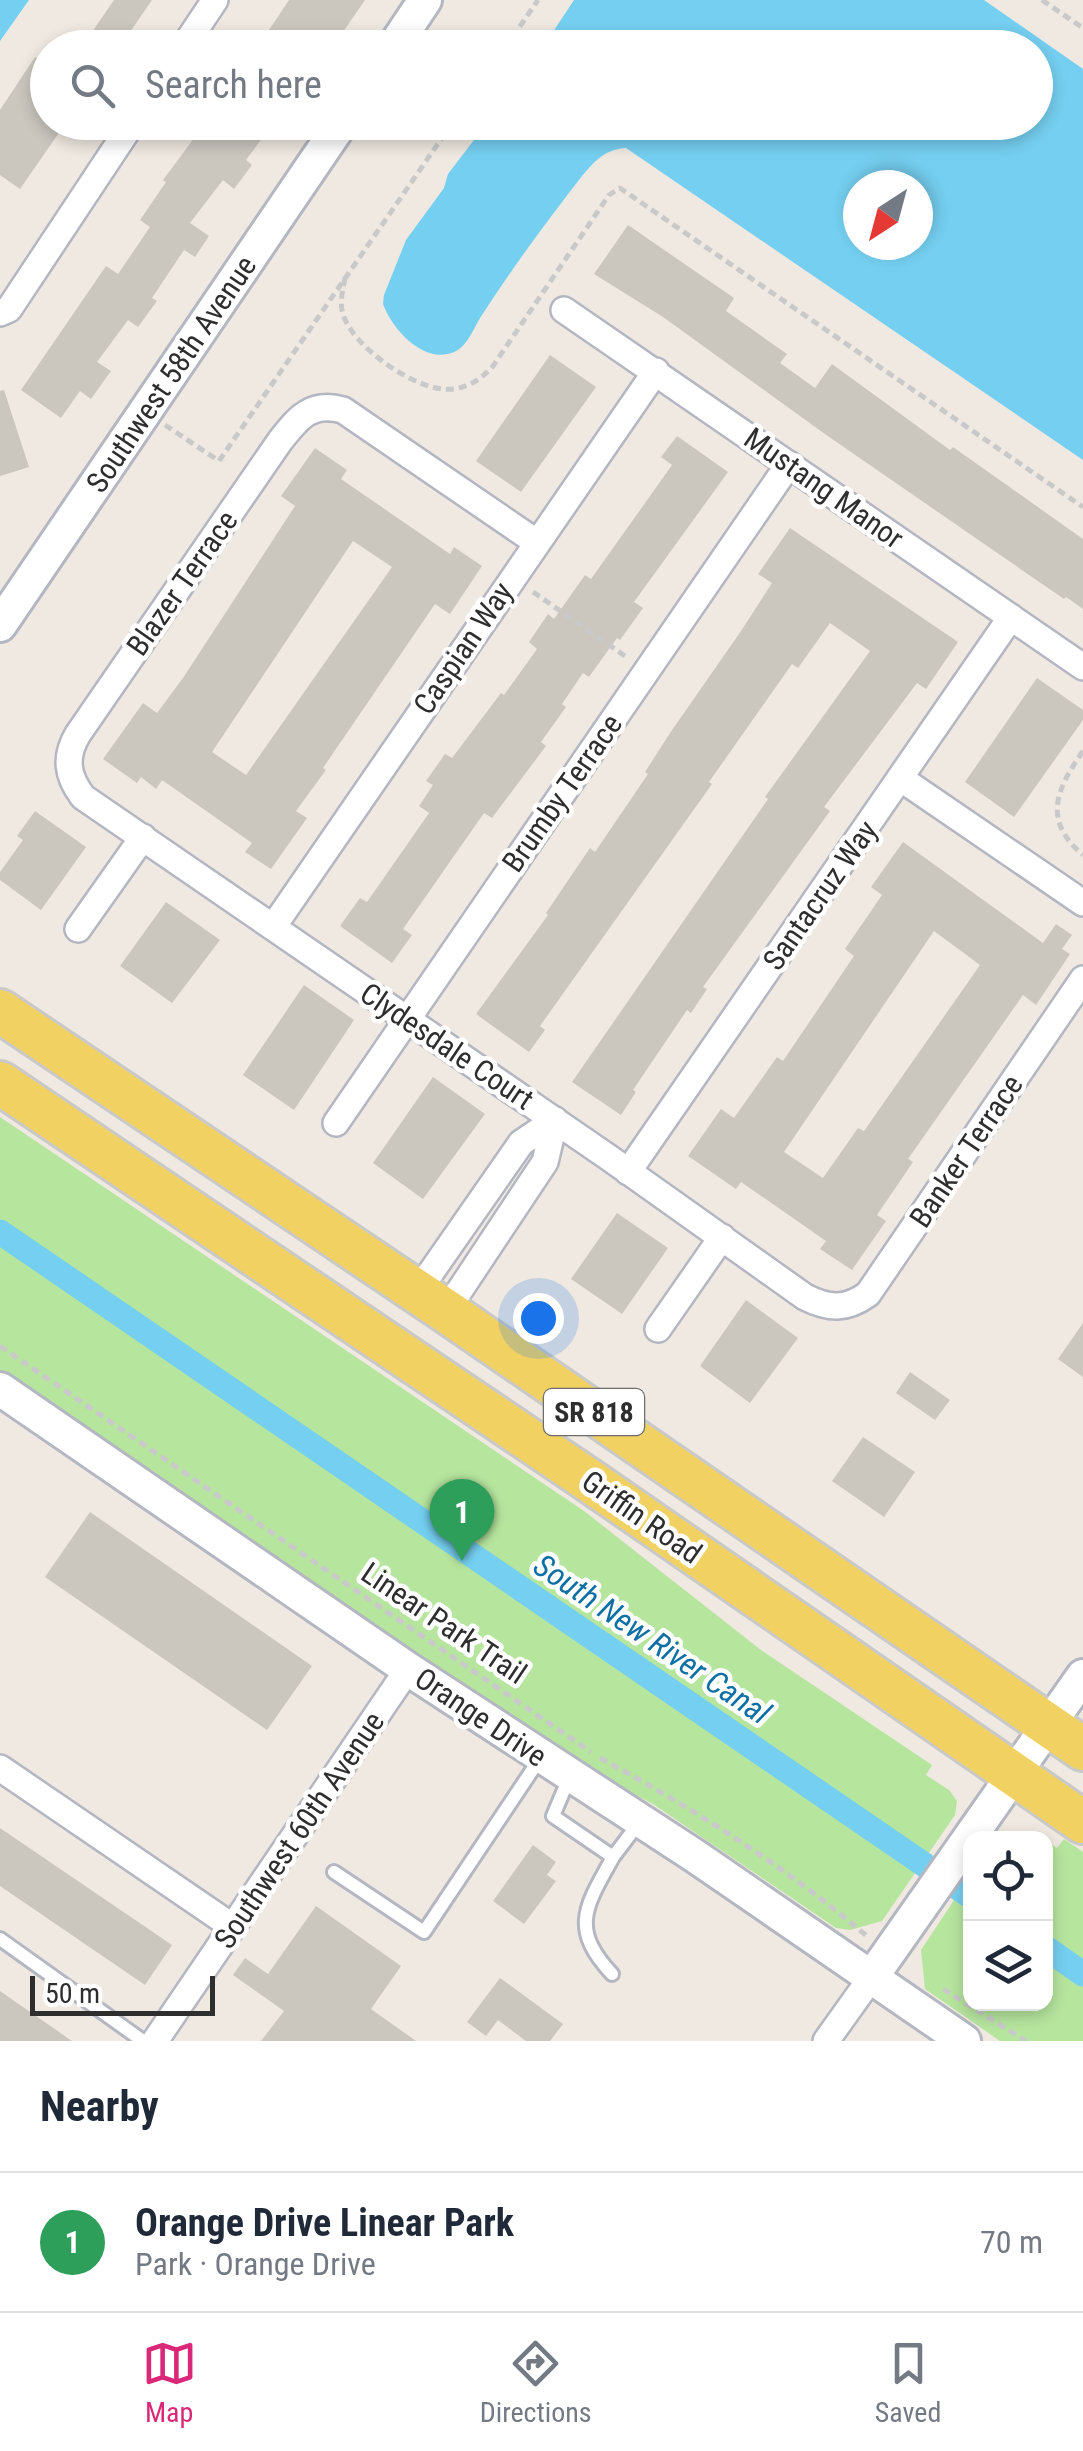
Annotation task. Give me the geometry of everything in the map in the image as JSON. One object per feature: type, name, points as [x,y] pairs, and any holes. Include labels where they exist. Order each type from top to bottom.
[{"type":"main road","name":"Griffin Road","points":[[0,1011],[432,1301],[1066,1737]]},
{"type":"main road","name":"Griffin Road","points":[[0,1083],[1083,1822]]},
{"type":"main road","points":[[139,1175],[163,1166],[374,1306],[432,1301]]},
{"type":"street","points":[[195,30],[215,0]]},
{"type":"street","points":[[405,30],[425,0]]},
{"type":"street","points":[[0,313],[9,308],[121,140]]},
{"type":"street","name":"Southwest 58th Avenue","points":[[0,625],[330,140]]},
{"type":"street","name":"Mustang Manor","points":[[564,310],[1083,667]]},
{"type":"street","name":"Caspian Way","points":[[273,927],[656,371]]},
{"type":"street","name":"Blazer Terrace","points":[[68,771],[68,758],[78,734],[280,441],[304,413],[316,407],[343,410],[536,542]]},
{"type":"street","name":"Brumby Terrace","points":[[336,1123],[789,464]]},
{"type":"street","name":"Santacruz Way","points":[[628,1172],[1010,617]]},
{"type":"street","name":"Clydesdale Court","points":[[68,771],[83,797],[804,1297],[836,1307]]},
{"type":"street","points":[[900,778],[1083,903]]},
{"type":"street","points":[[78,929],[143,838]]},
{"type":"street","name":"Banker Terrace","points":[[836,1307],[853,1305],[868,1294],[1083,979]]},
{"type":"street","points":[[432,1301],[545,1162],[554,1120]]},
{"type":"street","points":[[658,1328],[722,1237]]},
{"type":"street","name":"Orange Drive","points":[[0,1389],[408,1669],[964,2041]]},
{"type":"street","name":"Southwest 60th Avenue","points":[[154,2041],[408,1669]]},
{"type":"street","points":[[826,2041],[1014,1774],[1066,1737],[1083,1676]]},
{"type":"street","points":[[0,1768],[232,1927]]},
{"type":"lane","points":[[334,1872],[424,1932],[541,1757]]},
{"type":"lane","points":[[570,1776],[553,1816],[613,1857]]},
{"type":"lane","points":[[612,1974],[591,1952],[584,1927],[592,1896],[613,1857],[640,1821]]},
{"type":"lane","points":[[0,1939],[143,2041]]},
{"type":"path","points":[[517,30],[538,0]]},
{"type":"path","points":[[1042,0],[1083,28]]},
{"type":"path","points":[[154,418],[219,461],[441,140]]},
{"type":"path","points":[[345,278],[342,313],[364,346],[426,386],[454,390],[470,385],[493,366],[609,195],[620,188],[1083,507]]},
{"type":"path","points":[[525,587],[625,656]]},
{"type":"path","points":[[1083,751],[1068,772],[1057,806],[1058,825],[1066,840],[1083,855]]},
{"type":"path","name":"Linear Park Trail","points":[[0,1346],[601,1758],[665,1793],[790,1877],[864,1934]]},
{"type":"path","points":[[931,1983],[1026,2041]]},
{"type":"green space","points":[[0,1117],[584,1511],[761,1650],[932,1765],[926,1775],[949,1790],[957,1801],[955,1815],[882,1921],[850,1930],[836,1928],[653,1804],[580,1766],[518,1727],[0,1372]]},
{"type":"green space","points":[[1064,1839],[1083,1852],[1083,2041],[1000,2041],[925,1989],[921,1950],[963,1887],[963,2011],[1053,2011],[1053,1845],[1057,1848]]},
{"type":"water","points":[[0,0],[29,0],[0,41]]},
{"type":"water","points":[[574,0],[984,0],[1027,30],[554,30]]},
{"type":"water","points":[[1053,48],[1083,69],[1083,460],[626,148],[606,153],[582,176],[463,345],[454,352],[432,354],[402,334],[383,304],[406,240],[444,188],[448,174],[474,140],[1053,140]]},
{"type":"building","points":[[114,0],[152,0],[131,30],[93,30]]},
{"type":"building","points":[[289,0],[365,0],[344,30],[269,30]]},
{"type":"building","points":[[30,65],[30,140],[54,140],[20,189],[0,175],[0,110]]},
{"type":"building","points":[[193,140],[261,140],[246,160],[252,165],[234,189],[223,180],[190,223],[209,236],[195,257],[184,250],[138,327],[128,320],[97,362],[111,371],[91,399],[80,391],[61,418],[21,390],[106,266],[118,274],[150,227],[140,220],[166,182],[163,180]]},
{"type":"building","points":[[628,225],[734,298],[726,311],[787,354],[780,363],[815,388],[832,364],[950,450],[953,447],[1083,539],[1083,609],[822,432],[663,317],[594,274]]},
{"type":"building","points":[[550,355],[596,387],[521,492],[476,461]]},
{"type":"building","points":[[4,390],[29,467],[0,476],[0,391]]},
{"type":"building","points":[[677,436],[728,472],[634,602],[643,608],[589,677],[583,673],[562,704],[566,707],[541,742],[546,746],[492,818],[484,813],[403,929],[412,935],[392,963],[340,926],[360,898],[367,902],[429,813],[419,806],[433,785],[426,781],[445,754],[452,758],[501,693],[504,695],[537,649],[529,642],[548,614],[554,619],[585,575],[591,579],[672,465],[661,457]]},
{"type":"building","points":[[315,448],[347,470],[341,479],[450,554],[454,547],[482,566],[450,614],[435,604],[296,811],[307,818],[271,869],[245,852],[252,843],[162,780],[156,789],[141,777],[137,783],[103,759],[143,703],[157,713],[183,678],[295,506],[281,496]],"holes":[[[353,541],[392,567],[246,775],[212,752]]]},
{"type":"building","points":[[790,528],[958,642],[926,689],[917,683],[824,807],[830,811],[703,987],[707,989],[691,1013],[687,1010],[633,1090],[636,1092],[621,1115],[572,1082],[768,799],[765,797],[870,651],[830,623],[798,668],[792,664],[709,782],[712,784],[540,1026],[545,1030],[529,1052],[476,1014],[548,915],[590,848],[595,852],[648,774],[645,772],[670,733],[741,631],[772,583],[758,574]]},
{"type":"building","points":[[1037,678],[1083,710],[1083,720],[1014,817],[965,782]]},
{"type":"building","points":[[35,811],[86,847],[41,910],[0,880],[0,872],[23,840],[17,836]]},
{"type":"building","points":[[903,842],[1043,943],[1056,924],[1072,935],[1062,949],[1070,954],[1036,1005],[1023,995],[908,1159],[913,1162],[877,1215],[886,1221],[852,1270],[820,1249],[826,1241],[741,1182],[736,1189],[688,1156],[721,1109],[734,1118],[777,1057],[783,1061],[854,956],[845,949],[882,895],[871,887]],"holes":[[[934,931],[980,965],[864,1131],[858,1128],[823,1178],[784,1152]]]},
{"type":"building","points":[[166,902],[220,940],[172,1003],[120,966]]},
{"type":"building","points":[[304,985],[354,1020],[294,1110],[243,1075]]},
{"type":"building","points":[[433,1077],[485,1114],[423,1199],[373,1163]]},
{"type":"building","points":[[617,1213],[668,1248],[622,1314],[571,1279]]},
{"type":"building","points":[[746,1300],[798,1338],[750,1403],[700,1366]]},
{"type":"building","points":[[1083,1323],[1083,1377],[1058,1359]]},
{"type":"building","points":[[910,1372],[950,1400],[935,1420],[896,1393]]},
{"type":"building","points":[[863,1437],[915,1472],[884,1517],[832,1481]]},
{"type":"building","points":[[90,1512],[312,1666],[267,1730],[45,1577]]},
{"type":"building","points":[[0,1828],[172,1945],[145,1985],[0,1886]]},
{"type":"building","points":[[533,1845],[556,1862],[547,1875],[556,1881],[524,1924],[493,1901]]},
{"type":"building","points":[[316,1906],[401,1966],[371,2009],[416,2041],[261,2041],[284,2011],[233,1975],[245,1958],[268,1974]]},
{"type":"building","points":[[500,1978],[563,2024],[550,2041],[526,2041],[498,2020],[486,2036],[467,2022]]},
{"type":"building","points":[[0,1991],[72,2041],[0,2041]]},
{"type":"waterway","name":"South New River Canal","points":[[0,1232],[963,1891]]},
{"type":"waterway","name":"South New River Canal","points":[[1053,1953],[1083,1974]]},
{"type":"place","name":"Orange Drive Linear Park","points":[[462,1561]]}]
